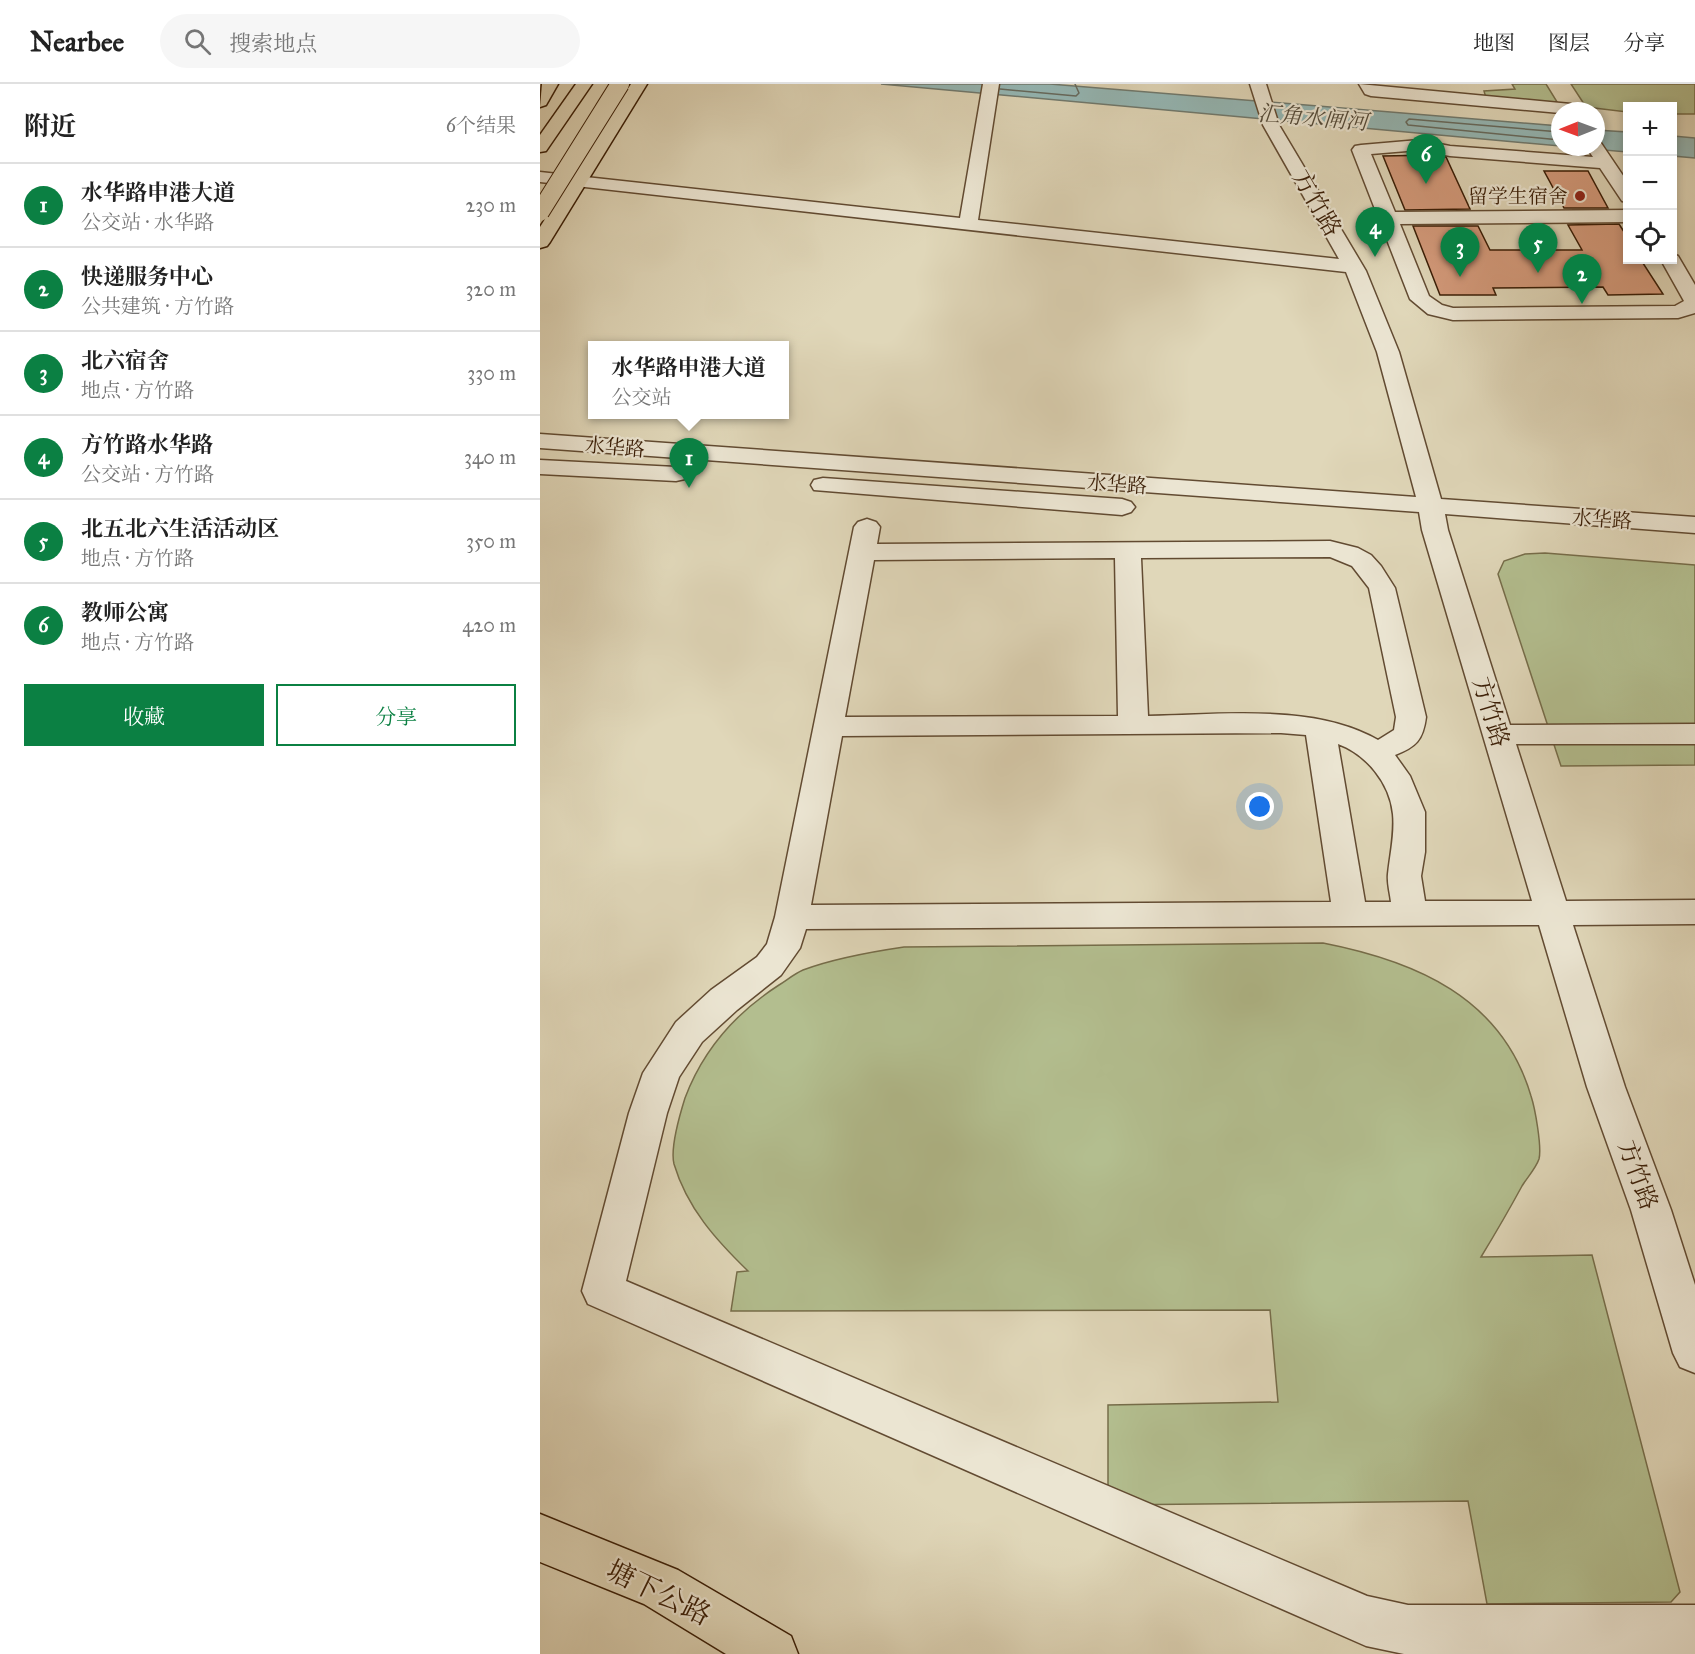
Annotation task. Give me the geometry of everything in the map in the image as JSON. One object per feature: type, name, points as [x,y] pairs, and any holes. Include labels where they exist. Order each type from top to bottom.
[{"type":"main road","points":[[540,102],[550,84]]},
{"type":"main road","points":[[540,147],[584,84]]},
{"type":"main road","points":[[540,212],[620,84]]},
{"type":"main road","points":[[540,242],[639,84]]},
{"type":"main road","name":"塘下公路","points":[[540,1538],[662,1587],[773,1654]]},
{"type":"street","points":[[1368,84],[1371,91],[1551,108]]},
{"type":"street","points":[[968,224],[990,91]]},
{"type":"street","name":"方竹路","points":[[1260,91],[1271,125],[1354,267],[1388,352],[1426,522],[1498,735],[1606,1087],[1651,1210],[1695,1353]]},
{"type":"street","points":[[1560,92],[1566,102]]},
{"type":"street","points":[[1551,154],[1450,151],[1419,145],[1361,150],[1420,298],[1435,310],[1453,314],[1678,312],[1691,307],[1694,301],[1675,264]]},
{"type":"street","points":[[1601,156],[1623,190]]},
{"type":"street","points":[[540,177],[1354,267]]},
{"type":"street","points":[[1388,218],[1623,216]]},
{"type":"street","points":[[1677,261],[1695,266]]},
{"type":"street","points":[[1591,303],[1614,304],[1647,312]]},
{"type":"street","name":"水华路","points":[[540,441],[1695,547]]},
{"type":"street","name":"水华路","points":[[540,467],[697,475],[1141,509]]},
{"type":"street","name":"水华路","points":[[1426,522],[1695,525]]},
{"type":"street","points":[[1376,752],[1398,743],[1409,733],[1411,717],[1382,588],[1373,571],[1362,559],[1348,552],[1330,549],[1128,550],[865,539],[792,917],[783,948],[769,966],[724,1000],[689,1032],[662,1073],[648,1113],[603,1291],[1366,1621],[1408,1630],[1695,1630]]},
{"type":"street","points":[[1128,550],[1133,725]]},
{"type":"street","points":[[829,728],[1281,724],[1320,728],[1354,739],[1376,752],[1395,776],[1408,812],[1409,852],[1404,876],[1410,912]]},
{"type":"street","points":[[1320,728],[1350,913]]},
{"type":"street","points":[[1498,735],[1695,734]]},
{"type":"street","points":[[792,917],[1695,912]]},
{"type":"green space","points":[[1512,84],[1546,84],[1557,102],[1551,102],[1551,104],[1486,98],[1484,91],[1515,89]]},
{"type":"green space","points":[[1571,84],[1695,84],[1695,114],[1677,114],[1677,102],[1623,102],[1623,112],[1605,109],[1605,102],[1583,102]]},
{"type":"green space","points":[[1545,553],[1695,565],[1695,765],[1561,766],[1498,574],[1504,561],[1525,554]]},
{"type":"green space","points":[[1323,943],[1390,961],[1422,973],[1451,989],[1477,1009],[1499,1033],[1518,1062],[1534,1109],[1539,1137],[1539,1159],[1481,1257],[1592,1255],[1680,1592],[1671,1602],[1487,1604],[1468,1501],[1108,1505],[1108,1405],[1278,1402],[1270,1310],[731,1311],[737,1272],[748,1271],[714,1235],[687,1195],[674,1164],[673,1149],[676,1131],[692,1080],[712,1048],[749,1007],[794,975],[840,959],[904,947]]},
{"type":"water","name":"汇角水闸河","points":[[881,84],[1050,84],[1551,125],[1551,145]]},
{"type":"water","points":[[1605,131],[1623,132],[1623,152],[1605,150]]},
{"type":"water","points":[[1677,136],[1695,138],[1695,158],[1677,156]]},
{"type":"building","points":[[1435,155],[1446,157],[1470,209],[1405,210],[1383,156]]},
{"type":"building","name":"留学生宿舍","points":[[1544,171],[1588,171],[1608,208],[1564,208]]},
{"type":"building","points":[[1619,224],[1623,230],[1623,264],[1644,264],[1663,294],[1608,295],[1603,287],[1493,288],[1496,295],[1440,295],[1413,226],[1478,226],[1490,250],[1582,250],[1568,225]]},
{"type":"place","name":"教师公寓","points":[[1426,184]]},
{"type":"place","name":"留学生宿舍","points":[[1580,196]]},
{"type":"place","name":"方竹路水华路","points":[[1375,257]]},
{"type":"place","name":"北五北六生活活动区","points":[[1538,273]]},
{"type":"place","name":"北六宿舍","points":[[1460,277]]},
{"type":"place","name":"快递服务中心","points":[[1582,304]]},
{"type":"place","name":"水华路申港大道","points":[[689,488]]}]
